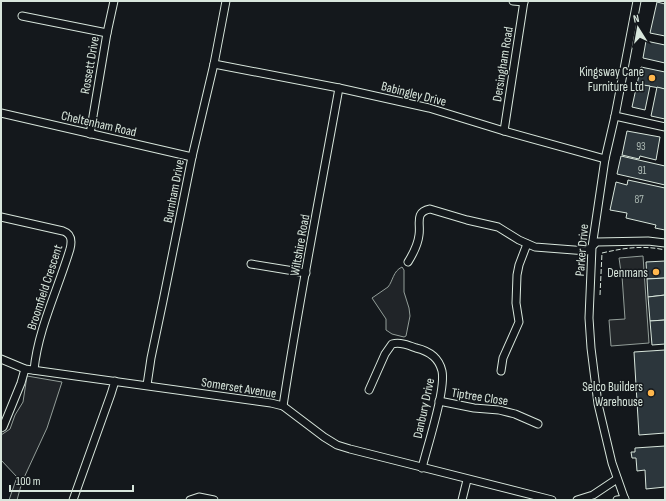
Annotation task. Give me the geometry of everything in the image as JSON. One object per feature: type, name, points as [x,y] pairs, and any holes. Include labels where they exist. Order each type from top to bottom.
[{"type":"street","name":"Rossett Drive","points":[[90,134],[114,1]]},
{"type":"street","name":"Burnham Drive","points":[[147,385],[151,358],[192,156],[214,64],[226,1]]},
{"type":"street","points":[[513,1],[524,2]]},
{"type":"street","name":"Parker Drive","points":[[625,499],[617,479],[598,404],[589,318],[592,247],[605,159],[615,116],[637,1]]},
{"type":"street","name":"Dersingham Road","points":[[504,131],[524,2]]},
{"type":"street","points":[[22,16],[107,34]]},
{"type":"street","name":"Babingley Drive","points":[[214,64],[339,88],[429,108],[504,131],[605,159]]},
{"type":"street","name":"Wiltshire Road","points":[[283,406],[293,339],[339,88]]},
{"type":"street","name":"Cheltenham Road","points":[[1,113],[192,156]]},
{"type":"street","points":[[615,116],[665,127]]},
{"type":"street","points":[[408,262],[419,236],[418,219],[421,213],[430,209],[461,219],[498,227],[535,247],[587,251],[597,242],[648,241],[665,243]]},
{"type":"street","name":"Broomfield Crescent","points":[[1,219],[63,231],[70,236],[70,249],[40,336],[34,370]]},
{"type":"street","points":[[501,371],[503,358],[519,322],[516,303],[517,275],[527,244]]},
{"type":"street","points":[[251,264],[306,273]]},
{"type":"street","name":"Danbury Drive","points":[[369,390],[388,348],[392,344],[397,343],[424,350],[436,358],[442,372],[443,380],[422,468]]},
{"type":"street","name":"Somerset Avenue","points":[[1,359],[24,369],[258,400],[283,406],[324,437],[350,450],[552,500]]},
{"type":"street","points":[[1,428],[3,427],[21,383],[24,369]]},
{"type":"street","points":[[73,500],[115,381]]},
{"type":"street","name":"Tiptree Close","points":[[439,401],[474,408],[499,410],[515,414],[538,424]]},
{"type":"street","points":[[577,500],[593,495],[617,479]]},
{"type":"street","points":[[462,500],[467,480]]},
{"type":"street","points":[[190,500],[199,497],[214,500]]},
{"type":"street","points":[[617,500],[625,499]]},
{"type":"shaded area","points":[[643,256],[649,343],[611,346],[609,320],[625,319],[622,276],[629,275],[628,271],[621,272],[619,258]]},
{"type":"shaded area","points":[[402,267],[404,270],[404,292],[410,316],[406,336],[404,337],[392,334],[386,330],[386,319],[372,298],[390,285],[397,271]]},
{"type":"shaded area","points":[[27,376],[62,382],[47,428],[22,482],[17,500],[9,500],[17,477],[1,460],[1,435],[10,429],[15,415],[23,402]]},
{"type":"building","points":[[657,2],[665,4],[665,36],[650,33]]},
{"type":"building","points":[[646,41],[665,45],[665,63],[643,58]]},
{"type":"building","name":"Kingsway Cane Furniture Ltd","points":[[641,67],[665,72],[665,89],[637,84]]},
{"type":"building","points":[[637,84],[650,86],[645,110],[632,107]]},
{"type":"building","points":[[657,87],[665,89],[665,119],[651,116]]},
{"type":"building","points":[[627,131],[660,137],[656,160],[640,156],[639,159],[622,155]]},
{"type":"building","points":[[621,156],[665,166],[665,185],[617,174]]},
{"type":"building","points":[[628,180],[665,188],[665,230],[655,228],[656,225],[626,218],[627,213],[610,210],[616,182],[627,185]]},
{"type":"building","name":"Denmans","points":[[665,261],[665,278],[647,279],[646,262]]},
{"type":"building","points":[[665,278],[665,295],[648,297],[647,279]]},
{"type":"building","points":[[665,295],[665,320],[650,321],[648,297]]},
{"type":"building","points":[[665,320],[665,344],[652,345],[650,321]]},
{"type":"building","name":"Selco Builders Warehouse","points":[[665,350],[665,433],[639,435],[634,352]]},
{"type":"building","points":[[665,446],[665,487],[646,489],[645,470],[637,471],[636,458],[632,458],[631,452],[635,452],[635,448]]},
{"type":"fence","points":[[600,295],[602,253],[634,248],[657,248],[665,250]]},
{"type":"place","name":"Kingsway Cane Furniture Ltd","points":[[652,78]]},
{"type":"place","name":"Denmans","points":[[656,272]]},
{"type":"place","name":"Selco Builders Warehouse","points":[[651,393]]}]
